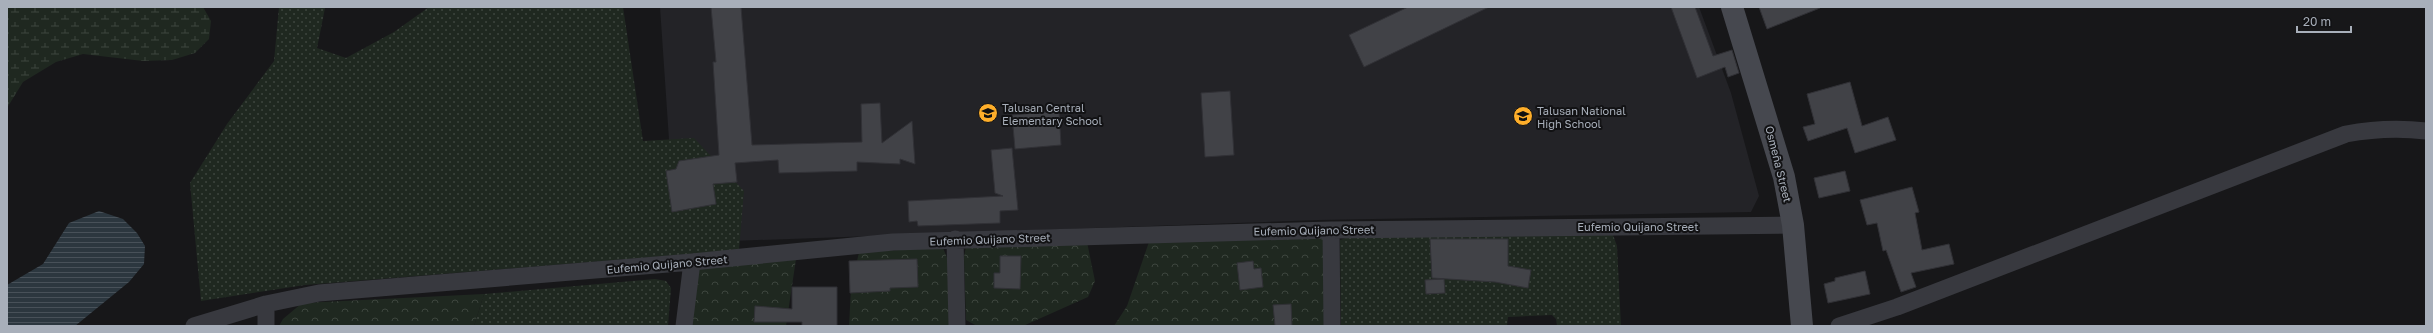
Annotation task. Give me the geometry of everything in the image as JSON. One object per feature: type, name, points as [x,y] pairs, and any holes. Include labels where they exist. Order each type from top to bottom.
[{"type":"main road","name":"Osmeña Street","points":[[1732,7],[1784,177],[1793,225],[1802,326]]},
{"type":"street","points":[[1839,326],[1897,307],[2346,134],[2394,129],[2426,130]]},
{"type":"street","name":"Eufemio Quijano Street","points":[[194,326],[266,304],[319,293],[692,262],[893,242],[1331,230],[1793,225]]},
{"type":"street","points":[[1331,230],[1332,326]]},
{"type":"street","points":[[955,240],[957,326]]},
{"type":"street","points":[[684,326],[692,262]]},
{"type":"street","points":[[266,304],[266,326]]},
{"type":"shaded area","name":"Talusan Central Elementary School","points":[[660,7],[1699,7],[1731,93],[1759,196],[1751,212],[1319,220],[676,243]]},
{"type":"shaded area","points":[[99,211],[123,219],[137,233],[145,246],[144,264],[129,282],[75,326],[7,326],[7,285],[43,264],[69,223]]},
{"type":"green space","points":[[7,7],[203,7],[211,21],[209,39],[195,53],[172,60],[143,61],[83,54],[56,62],[23,82],[7,108]]},
{"type":"green space","points":[[279,7],[325,8],[317,48],[346,58],[394,32],[429,7],[623,7],[643,141],[694,138],[744,191],[739,250],[305,285],[201,301],[190,183],[227,124],[274,61]]},
{"type":"green space","points":[[1316,232],[1325,240],[1326,326],[1114,326],[1127,306],[1150,239]]},
{"type":"green space","points":[[1354,235],[1613,235],[1617,246],[1621,326],[1557,326],[1556,319],[1552,315],[1508,317],[1507,326],[1341,326],[1340,240]]},
{"type":"green space","points":[[1087,242],[1095,281],[1088,297],[1023,326],[977,326],[966,320],[964,257],[966,246]]},
{"type":"green space","points":[[943,248],[948,260],[949,326],[849,326],[851,289],[859,252]]},
{"type":"green space","points":[[796,259],[786,326],[690,326],[698,269]]},
{"type":"green space","points":[[655,279],[666,281],[671,288],[668,326],[474,326],[484,294]]},
{"type":"green space","points":[[484,294],[474,326],[279,326],[283,319],[302,303]]},
{"type":"building","points":[[711,7],[741,7],[752,145],[862,142],[861,104],[880,103],[882,143],[912,121],[915,164],[900,159],[900,164],[857,162],[857,171],[779,173],[778,160],[735,163],[737,182],[713,184],[716,204],[672,212],[666,171],[676,169],[679,161],[719,155],[713,62],[716,62]]},
{"type":"building","points":[[1408,7],[1489,7],[1364,67],[1349,35]]},
{"type":"building","points":[[1671,7],[1695,7],[1713,56],[1732,50],[1739,73],[1728,77],[1725,67],[1697,78]]},
{"type":"building","points":[[1759,7],[1820,7],[1820,8],[1767,29]]},
{"type":"building","points":[[1850,82],[1862,126],[1888,117],[1896,140],[1855,153],[1847,128],[1808,141],[1803,127],[1815,124],[1807,94]]},
{"type":"building","points":[[1230,91],[1234,155],[1205,157],[1201,93]]},
{"type":"building","points":[[1059,111],[1061,145],[1015,149],[1012,115]]},
{"type":"building","points":[[1012,148],[1018,210],[1000,211],[1000,223],[918,226],[917,221],[909,222],[908,201],[1003,196],[995,193],[991,150]]},
{"type":"building","points":[[1845,171],[1850,191],[1819,198],[1814,178]]},
{"type":"building","points":[[1912,187],[1919,212],[1915,213],[1922,250],[1949,244],[1954,264],[1911,273],[1916,287],[1901,292],[1886,250],[1883,251],[1877,223],[1867,225],[1860,200]]},
{"type":"building","points":[[1430,239],[1508,239],[1508,266],[1531,270],[1528,288],[1495,282],[1432,278]]},
{"type":"building","points":[[1000,256],[1021,256],[1020,289],[994,288],[994,273],[1000,273]]},
{"type":"building","points":[[917,259],[918,287],[890,288],[890,291],[850,293],[849,261]]},
{"type":"building","points":[[1253,261],[1254,269],[1261,268],[1263,287],[1240,290],[1237,263]]},
{"type":"building","points":[[1865,271],[1870,294],[1828,303],[1824,284],[1835,281],[1835,278]]},
{"type":"building","points":[[1444,279],[1445,293],[1426,294],[1425,280]]},
{"type":"building","points":[[792,287],[837,287],[837,326],[802,326],[802,322],[754,322],[755,306],[792,309]]},
{"type":"building","points":[[1291,304],[1292,326],[1275,326],[1273,305]]},
{"type":"place","name":"Talusan Central Elementary School","points":[[988,113]]},
{"type":"place","name":"Talusan National High School","points":[[1523,116]]}]
